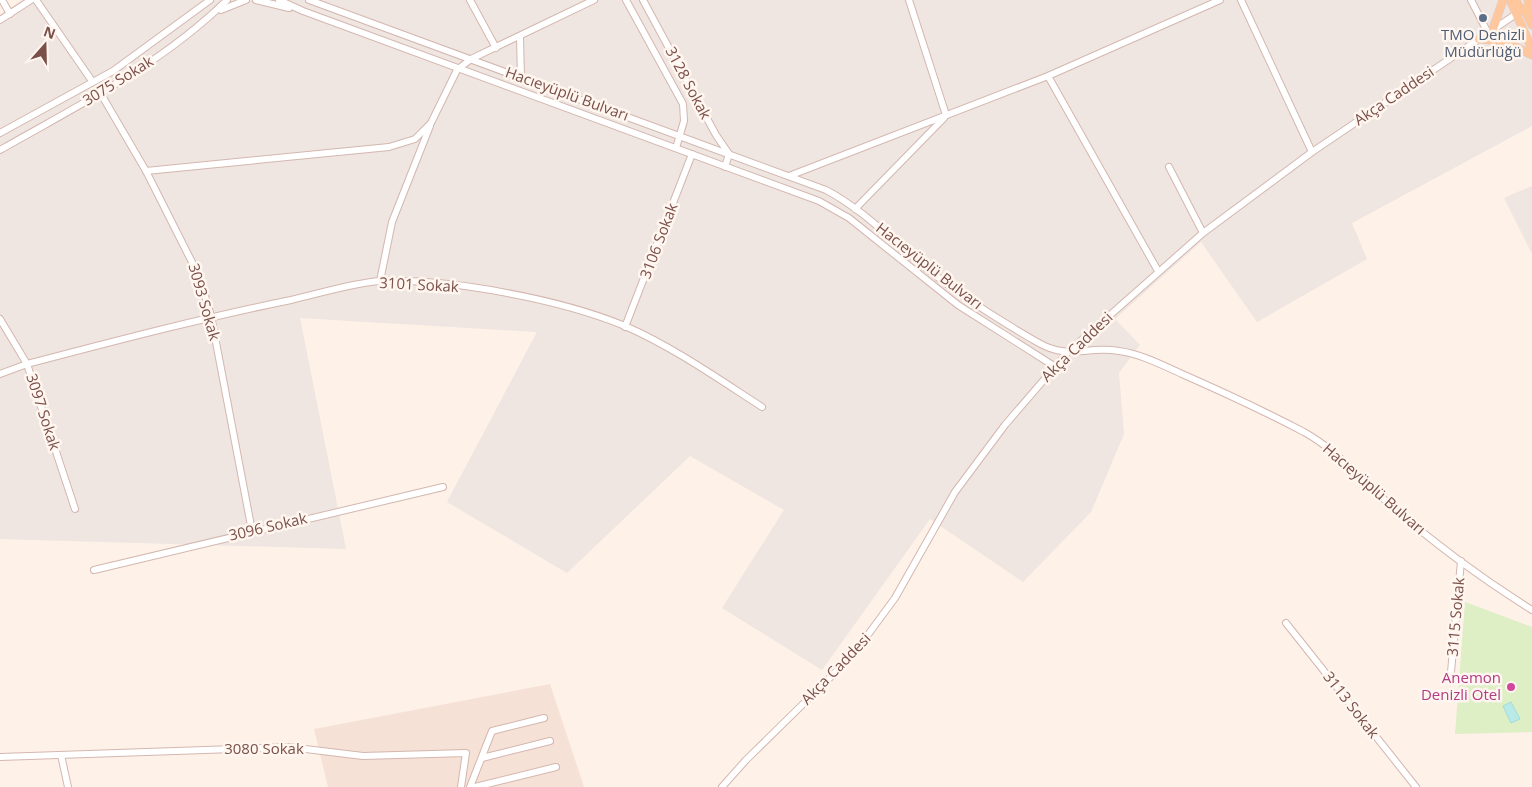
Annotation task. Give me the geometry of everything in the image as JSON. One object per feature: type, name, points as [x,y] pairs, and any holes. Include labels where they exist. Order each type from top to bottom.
[{"type":"main road","points":[[1479,39],[1490,33],[1503,0]]},
{"type":"main road","points":[[1510,0],[1526,7]]},
{"type":"main road","points":[[1516,0],[1526,7],[1532,25]]},
{"type":"main road","points":[[1526,7],[1532,49]]},
{"type":"main road","points":[[1490,33],[1532,55]]},
{"type":"street","points":[[2,0],[10,14]]},
{"type":"street","points":[[0,20],[31,0]]},
{"type":"street","points":[[36,0],[92,82]]},
{"type":"street","name":"3075 Sokak","points":[[0,133],[118,67],[210,0]]},
{"type":"street","name":"3075 Sokak","points":[[0,150],[101,94],[149,62],[213,14],[227,0]]},
{"type":"street","points":[[213,14],[235,2],[246,0]]},
{"type":"street","points":[[256,0],[303,11]]},
{"type":"street","name":"Hacıeyüplü Bulvarı","points":[[279,0],[457,70],[676,148],[830,206],[958,305],[1054,366]]},
{"type":"street","name":"Hacıeyüplü Bulvarı","points":[[310,0],[826,190],[855,209],[965,297],[1050,349],[1067,353],[1103,349],[1119,350],[1145,358],[1222,392],[1303,432],[1342,457],[1386,502],[1420,531],[1532,610]]},
{"type":"street","points":[[331,0],[337,10]]},
{"type":"street","points":[[470,0],[496,48]]},
{"type":"street","points":[[380,281],[394,215],[431,123],[457,70],[471,59],[594,0]]},
{"type":"street","name":"3128 Sokak","points":[[626,0],[683,104],[684,121],[676,148]]},
{"type":"street","name":"3128 Sokak","points":[[643,0],[716,135],[729,154]]},
{"type":"street","points":[[909,0],[946,115]]},
{"type":"street","points":[[789,176],[1048,76],[1220,0]]},
{"type":"street","points":[[1241,0],[1312,152]]},
{"type":"street","points":[[1471,0],[1490,33],[1526,7]]},
{"type":"street","points":[[520,37],[521,78]]},
{"type":"street","name":"Akça Caddesi","points":[[722,787],[746,760],[854,655],[895,598],[955,492],[1005,424],[1067,353],[1203,233],[1312,152],[1479,39]]},
{"type":"street","points":[[1048,76],[1158,271]]},
{"type":"street","name":"3093 Sokak","points":[[101,94],[146,171],[192,261],[211,316],[252,531]]},
{"type":"street","points":[[855,209],[946,115]]},
{"type":"street","points":[[146,171],[389,147],[415,139],[431,123]]},
{"type":"street","name":"3106 Sokak","points":[[625,327],[692,154]]},
{"type":"street","points":[[725,167],[729,154]]},
{"type":"street","points":[[1169,167],[1203,233]]},
{"type":"street","name":"3101 Sokak","points":[[0,374],[27,364],[211,316],[380,281],[445,285],[524,297],[567,307],[625,327],[693,363],[762,407]]},
{"type":"street","points":[[958,305],[965,297]]},
{"type":"street","name":"3097 Sokak","points":[[0,319],[27,364],[74,509]]},
{"type":"street","name":"3096 Sokak","points":[[94,570],[443,487]]},
{"type":"street","name":"3115 Sokak","points":[[1451,672],[1460,561]]},
{"type":"street","name":"3113 Sokak","points":[[1286,623],[1416,787]]},
{"type":"street","points":[[470,787],[492,731],[544,718]]},
{"type":"street","points":[[482,758],[550,741]]},
{"type":"street","name":"3080 Sokak","points":[[0,757],[289,747],[363,756],[466,753],[461,787]]},
{"type":"street","points":[[61,755],[68,787]]},
{"type":"street","points":[[475,787],[556,767]]},
{"type":"shaded area","points":[[22,0],[1532,0],[1532,126],[1352,223],[1367,259],[1257,322],[1201,242],[1115,319],[1140,345],[1119,373],[1124,434],[1091,512],[1023,582],[930,519],[822,670],[722,608],[784,510],[690,456],[567,573],[447,502],[537,332],[300,318],[346,549],[0,539],[0,15]]},
{"type":"shaded area","points":[[1532,186],[1532,254],[1504,198]]},
{"type":"shaded area","points":[[550,684],[584,787],[328,787],[314,729]]},
{"type":"green space","points":[[1465,602],[1532,627],[1532,732],[1455,734]]},
{"type":"water","points":[[1511,702],[1520,719],[1511,723],[1503,706]]},
{"type":"place","name":"TMO Denizli Müdürlüğü","points":[[1483,18]]},
{"type":"place","name":"Anemon Denizli Otel","points":[[1511,687]]}]
